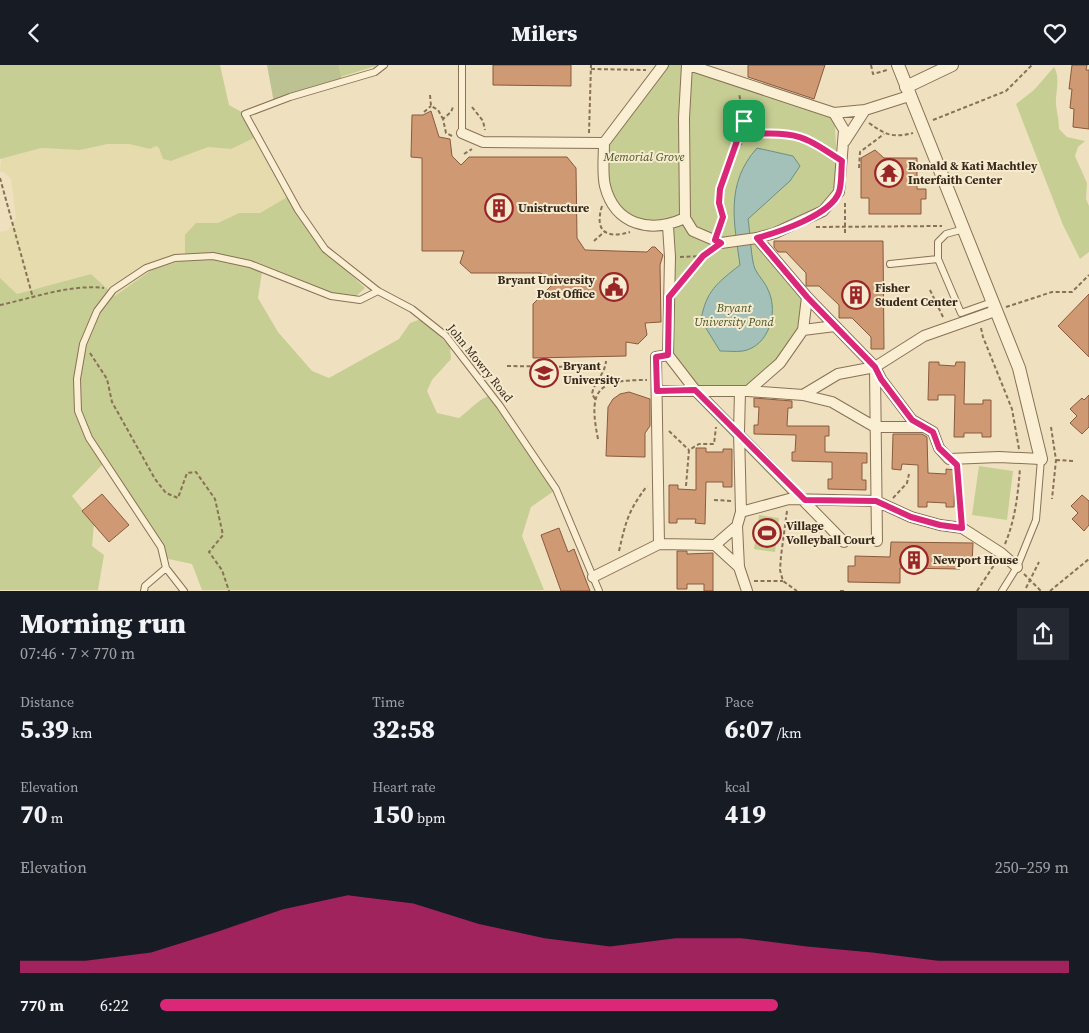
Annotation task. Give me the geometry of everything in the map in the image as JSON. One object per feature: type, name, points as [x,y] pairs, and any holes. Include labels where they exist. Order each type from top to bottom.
[{"type":"street","points":[[834,113],[844,130],[839,192],[823,211],[789,227],[757,238],[718,242],[693,231],[684,218],[684,118],[688,65],[834,113],[863,113],[908,91],[952,65]]},
{"type":"street","points":[[757,238],[807,297],[875,367],[881,379],[912,420],[933,432],[939,448],[949,459],[999,457],[1041,459],[1019,368],[964,229],[917,129],[908,91],[898,65]]},
{"type":"street","points":[[661,68],[604,143],[604,184],[610,200],[625,217],[644,227],[668,226],[684,218]]},
{"type":"street","points":[[843,144],[850,130],[863,113]]},
{"type":"street","points":[[462,133],[483,142],[604,143]]},
{"type":"street","points":[[668,226],[670,257],[668,355],[695,390],[805,500],[844,542]]},
{"type":"street","points":[[746,585],[739,567],[737,526],[740,512],[739,433],[744,391],[780,363],[803,330],[807,297]]},
{"type":"street","points":[[803,395],[838,374],[875,367],[924,336],[993,306]]},
{"type":"street","points":[[803,330],[835,326]]},
{"type":"street","points":[[658,543],[656,357],[668,355]]},
{"type":"street","points":[[875,367],[875,427],[880,503],[877,541]]},
{"type":"street","points":[[657,391],[744,391],[803,395],[832,403],[875,427],[925,427]]},
{"type":"street","points":[[740,512],[789,499],[880,503],[911,517],[940,525],[962,528],[1001,553],[1018,567]]},
{"type":"street","points":[[715,545],[737,526]]},
{"type":"street","points":[[593,577],[658,543],[715,545],[739,567]]},
{"type":"lane","name":"John Mowry Road","points":[[384,65],[375,73],[290,97],[245,114],[298,210],[325,249],[378,291],[412,309],[446,336],[474,371],[556,489],[600,591]]},
{"type":"lane","points":[[462,65],[462,133]]},
{"type":"lane","points":[[964,229],[946,234],[938,242],[938,259],[960,313],[993,306]]},
{"type":"lane","points":[[184,591],[166,568],[161,547],[108,470],[89,438],[78,411],[77,379],[83,344],[97,311],[113,290],[146,268],[176,258],[213,256],[250,264],[331,296],[360,300],[378,291]]},
{"type":"lane","points":[[890,264],[938,259]]},
{"type":"lane","points":[[1002,591],[1018,567],[1036,520],[1041,459]]},
{"type":"lane","points":[[144,591],[145,586],[166,568]]},
{"type":"path","points":[[589,143],[591,65]]},
{"type":"path","points":[[640,71],[641,65]]},
{"type":"path","points":[[871,65],[874,74],[887,69],[890,77]]},
{"type":"path","points":[[863,113],[884,134],[900,136],[1006,91],[1032,65]]},
{"type":"path","points":[[591,69],[640,71],[661,68]]},
{"type":"path","points":[[736,81],[744,121],[755,134]]},
{"type":"path","points":[[430,95],[431,106]]},
{"type":"path","points":[[464,154],[483,142],[485,131],[483,121],[469,102]]},
{"type":"path","points":[[424,112],[431,106]]},
{"type":"path","points":[[431,106],[438,110],[443,119]]},
{"type":"path","points":[[669,297],[703,256],[718,242],[723,217],[719,203],[720,189],[744,121]]},
{"type":"path","points":[[733,151],[755,134],[793,134],[813,142],[842,161]]},
{"type":"path","points":[[859,168],[860,152],[884,134]]},
{"type":"path","points":[[0,178],[33,298]]},
{"type":"path","points":[[610,200],[603,204],[600,212],[600,223],[604,232],[612,236],[621,235],[632,232],[638,224]]},
{"type":"path","points":[[845,201],[845,233]]},
{"type":"path","points":[[789,227],[946,226]]},
{"type":"path","points":[[594,241],[604,232]]},
{"type":"path","points":[[670,257],[703,256]]},
{"type":"path","points":[[993,306],[1052,292],[1072,293],[1089,275]]},
{"type":"path","points":[[0,305],[91,287],[113,290]]},
{"type":"path","points":[[930,290],[947,327]]},
{"type":"path","points":[[83,344],[107,379],[112,402],[155,479],[166,493],[178,498],[187,473],[196,472],[215,499],[223,535],[209,552],[222,570],[229,591]]},
{"type":"path","points":[[598,439],[594,417],[595,399],[592,394],[593,389],[605,370],[606,361]]},
{"type":"path","points":[[507,366],[576,367]]},
{"type":"path","points":[[595,399],[607,385],[618,381],[657,381]]},
{"type":"path","points":[[688,450],[699,444],[714,444],[716,428],[721,415]]},
{"type":"path","points":[[658,421],[688,450],[686,486]]},
{"type":"path","points":[[1051,427],[1056,460],[1052,499]]},
{"type":"path","points":[[949,459],[957,465],[962,528]]},
{"type":"path","points":[[1041,459],[1075,461]]},
{"type":"path","points":[[616,566],[627,516],[632,506],[658,472]]},
{"type":"path","points":[[880,503],[907,483],[909,474]]},
{"type":"path","points":[[789,499],[780,570],[784,581],[797,591]]},
{"type":"path","points":[[714,501],[740,501]]},
{"type":"path","points":[[1050,591],[1089,559]]},
{"type":"path","points":[[1026,587],[1039,562]]},
{"type":"path","points":[[1018,567],[1041,591]]},
{"type":"path","points":[[746,585],[784,581]]},
{"type":"shaded area","points":[[254,138],[289,196],[260,213],[239,213],[218,223],[196,223],[184,261],[115,296],[91,274],[17,294],[0,278],[0,232],[8,230],[16,218],[11,179],[4,172],[0,172],[1,158],[41,148],[80,150],[108,144],[129,144],[150,149],[156,146],[159,148],[163,159],[171,161],[208,147],[231,149]]},
{"type":"green space","points":[[0,65],[220,65],[229,105],[247,115],[254,138],[231,149],[208,147],[171,161],[163,159],[159,148],[156,146],[150,149],[129,144],[108,144],[80,150],[41,148],[0,159]]},
{"type":"green space","points":[[267,65],[338,65],[343,83],[274,103]]},
{"type":"green space","points":[[324,65],[379,65],[331,80]]},
{"type":"green space","points":[[663,65],[689,65],[834,113],[839,192],[823,211],[757,238],[807,297],[803,330],[780,363],[748,391],[695,390],[668,355],[668,226],[644,227],[610,200],[604,143]]},
{"type":"green space","points":[[1054,67],[1057,76],[1056,105],[1059,129],[1067,137],[1085,141],[1078,147],[1075,156],[1087,183],[1086,199],[1089,206],[1089,252],[1080,259],[1063,225],[1016,104],[1034,90]]},
{"type":"green space","points":[[289,196],[315,241],[365,288],[355,297],[323,291],[280,272],[262,272],[258,298],[278,332],[312,371],[329,378],[399,339],[410,323],[421,319],[425,321],[450,347],[451,359],[432,380],[427,391],[437,413],[459,418],[479,401],[492,395],[554,491],[531,507],[522,536],[544,590],[202,590],[192,564],[164,558],[161,545],[104,463],[72,496],[94,524],[92,546],[104,555],[98,590],[0,590],[0,278],[17,294],[91,274],[115,296],[153,269],[185,260],[185,235],[196,223],[218,223],[239,213],[260,213]]},
{"type":"green space","points":[[979,466],[1013,471],[1007,520],[972,515]]},
{"type":"green space","name":"Village Volleyball Court","points":[[759,515],[779,518],[775,552],[754,549]]},
{"type":"water","points":[[757,148],[793,156],[800,166],[790,181],[748,219],[755,269],[768,289],[772,300],[772,319],[769,328],[765,336],[752,348],[743,351],[720,351],[701,320],[709,295],[725,277],[740,265],[734,219],[736,190],[740,175]]},
{"type":"building","points":[[493,65],[571,65],[571,86],[493,85]]},
{"type":"building","points":[[748,65],[825,65],[814,99],[748,77]]},
{"type":"building","points":[[1072,65],[1087,65],[1086,70],[1089,70],[1089,129],[1073,127],[1074,109],[1070,108],[1072,89],[1069,89]]},
{"type":"building","name":"Unistructure","points":[[431,111],[439,137],[450,139],[452,156],[461,165],[469,157],[567,157],[576,168],[577,238],[585,250],[647,252],[652,247],[655,247],[663,255],[660,265],[661,322],[645,323],[647,335],[638,344],[626,342],[626,356],[533,358],[533,304],[556,281],[540,273],[471,273],[460,263],[464,251],[422,251],[422,158],[411,157],[412,115],[423,115]]},
{"type":"building","name":"Ronald & Kati Machtley Interfaith Center","points":[[875,150],[884,158],[917,158],[917,189],[926,189],[926,199],[921,199],[921,214],[869,214],[869,198],[861,198],[861,158]]},
{"type":"building","name":"Fisher Student Center","points":[[774,241],[883,241],[884,349],[871,349],[871,337],[852,318],[839,318],[839,305],[819,286],[806,286],[806,273],[786,252],[778,252],[774,247]]},
{"type":"building","points":[[1089,294],[1089,357],[1058,326]]},
{"type":"building","points":[[929,362],[939,362],[939,365],[955,366],[956,362],[965,362],[964,404],[983,404],[983,400],[991,400],[991,437],[982,437],[982,433],[964,433],[964,437],[954,437],[955,395],[938,395],[938,400],[928,400]]},
{"type":"building","points":[[629,392],[650,399],[650,426],[645,433],[645,457],[606,456],[608,407],[613,399],[620,394]]},
{"type":"building","points":[[1089,395],[1089,427],[1082,434],[1070,423],[1077,416],[1070,409],[1082,398],[1084,400]]},
{"type":"building","points":[[754,398],[792,401],[792,408],[788,408],[787,426],[829,426],[829,436],[825,436],[825,452],[867,453],[867,463],[862,463],[862,480],[866,480],[866,490],[828,489],[828,479],[832,479],[832,462],[792,461],[792,452],[795,452],[796,435],[754,434],[754,425],[758,425],[759,407],[754,407]]},
{"type":"building","points":[[893,434],[922,434],[927,437],[928,473],[946,474],[946,469],[955,470],[954,507],[946,507],[946,503],[927,502],[927,507],[918,507],[918,465],[902,464],[901,470],[892,469]]},
{"type":"building","points":[[696,448],[706,448],[706,452],[723,452],[723,449],[732,449],[732,487],[723,487],[723,482],[706,482],[705,524],[695,523],[696,519],[677,519],[677,523],[669,523],[669,485],[678,485],[678,489],[696,490]]},
{"type":"building","points":[[102,494],[129,525],[109,542],[82,511]]},
{"type":"building","points":[[1082,495],[1089,501],[1089,525],[1084,531],[1072,519],[1078,513],[1071,506]]},
{"type":"building","points":[[559,528],[568,552],[574,549],[590,591],[561,591],[541,535]]},
{"type":"building","name":"Newport House","points":[[891,542],[973,543],[972,564],[960,564],[960,569],[900,568],[900,583],[848,582],[848,566],[855,566],[855,556],[890,557]]},
{"type":"building","points":[[677,551],[687,551],[687,554],[713,553],[713,591],[704,591],[704,584],[687,584],[687,589],[677,589]]},
{"type":"place","name":"Ronald & Kati Machtley Interfaith Center","points":[[889,173]]},
{"type":"place","name":"Unistructure","points":[[499,208]]},
{"type":"place","name":"Bryant University Post Office","points":[[614,287]]},
{"type":"place","name":"Fisher Student Center","points":[[856,295]]},
{"type":"place","name":"Bryant University","points":[[544,373]]},
{"type":"place","name":"Village Volleyball Court","points":[[767,533]]},
{"type":"place","name":"Newport House","points":[[914,560]]},
{"type":"route","points":[[744,121],[749,130],[755,134],[793,134],[813,142],[842,161],[839,192],[823,211],[775,233],[757,238],[807,297],[875,367],[881,379],[912,420],[933,432],[939,448],[957,465],[962,528],[940,525],[911,517],[876,501],[805,500],[695,390],[657,391],[656,357],[668,355],[669,297],[703,256],[721,243],[715,240],[723,217],[719,203],[720,189],[744,121]]},
{"type":"park label","name":"Memorial Grove","points":[[644,157]]},
{"type":"park label","name":"Bryant University Pond","points":[[734,315]]}]
